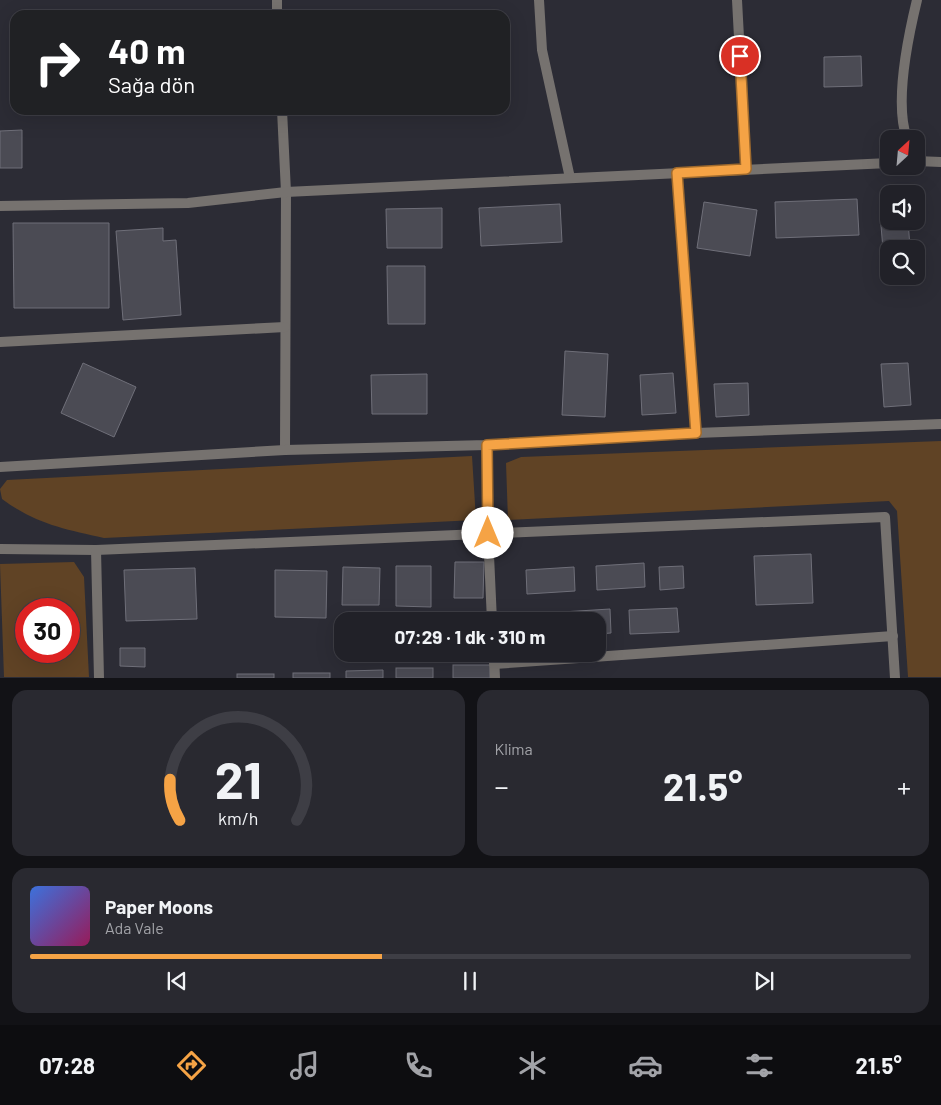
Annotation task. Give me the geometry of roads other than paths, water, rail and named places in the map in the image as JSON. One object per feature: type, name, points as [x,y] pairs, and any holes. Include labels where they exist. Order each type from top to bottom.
[{"type":"street","points":[[539,0],[542,50],[570,178]]},
{"type":"street","points":[[738,0],[746,169]]},
{"type":"street","points":[[904,130],[902,124],[905,63],[917,0]]},
{"type":"street","points":[[282,115],[286,192],[285,450]]},
{"type":"street","points":[[925,162],[941,162]]},
{"type":"street","points":[[0,206],[188,203],[286,192],[880,163]]},
{"type":"street","points":[[677,173],[696,433]]},
{"type":"street","points":[[0,342],[285,327]]},
{"type":"street","points":[[0,467],[285,450],[487,445],[696,433],[941,424]]},
{"type":"street","points":[[487,445],[492,612]]},
{"type":"street","points":[[0,549],[96,550],[885,517],[895,678]]},
{"type":"street","points":[[96,550],[99,678]]},
{"type":"street","points":[[606,653],[893,636]]},
{"type":"street","points":[[494,662],[495,678]]}]
